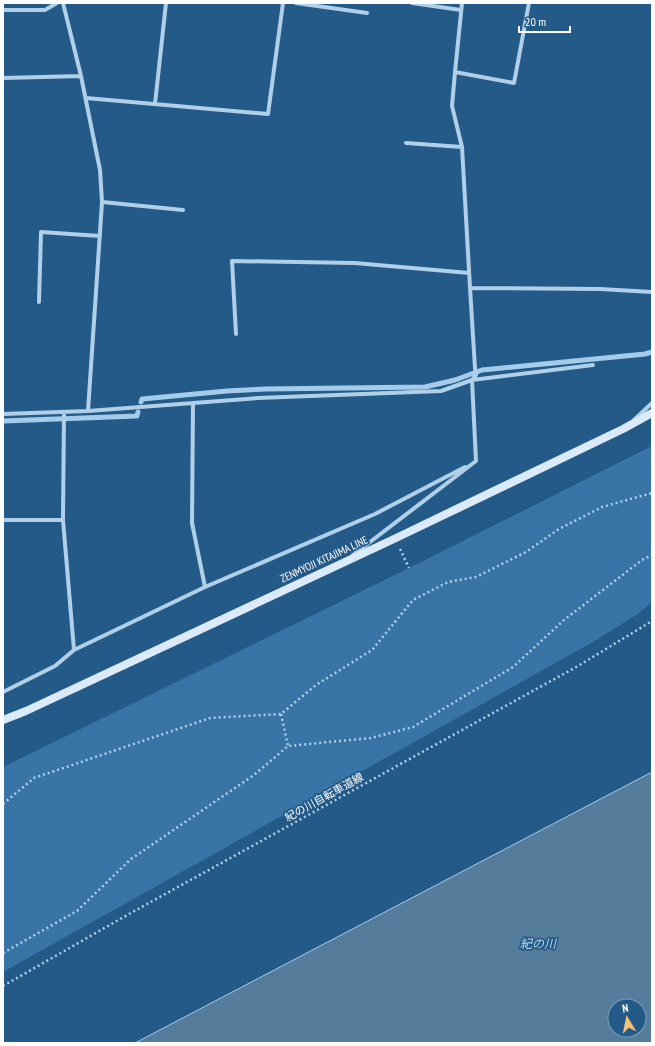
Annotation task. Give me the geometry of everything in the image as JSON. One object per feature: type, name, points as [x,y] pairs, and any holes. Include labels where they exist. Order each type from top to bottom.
[{"type":"main road","name":"ZENMYOJI KITAJIMA LINE","points":[[3,720],[33,708],[394,539],[624,429],[652,413]]},
{"type":"street","points":[[3,10],[45,10],[58,3]]},
{"type":"street","points":[[63,3],[86,98],[100,170],[102,202],[88,411]]},
{"type":"street","points":[[155,104],[166,3]]},
{"type":"street","points":[[86,98],[268,114],[283,3]]},
{"type":"street","points":[[296,3],[367,13]]},
{"type":"street","points":[[412,3],[461,10]]},
{"type":"street","points":[[462,3],[452,106],[462,147],[476,375],[472,380],[476,461]]},
{"type":"street","points":[[455,72],[514,83],[529,3]]},
{"type":"street","points":[[3,78],[81,76]]},
{"type":"street","points":[[406,142],[462,147]]},
{"type":"street","points":[[102,202],[183,210]]},
{"type":"street","points":[[38,302],[41,232],[100,236]]},
{"type":"street","points":[[236,334],[232,261],[355,263],[469,273]]},
{"type":"street","points":[[470,288],[600,289],[652,292]]},
{"type":"street","points":[[3,414],[64,414],[258,398],[441,391],[472,380],[593,365]]},
{"type":"street","points":[[193,403],[192,523],[205,587]]},
{"type":"street","points":[[624,429],[652,403]]},
{"type":"street","points":[[64,414],[63,520],[74,650]]},
{"type":"street","points":[[345,561],[476,461]]},
{"type":"street","points":[[3,692],[55,666],[74,650],[205,587],[375,514],[476,461]]},
{"type":"street","points":[[3,520],[63,520]]},
{"type":"path","points":[[3,804],[34,778],[210,718],[281,714],[316,685],[372,650],[413,600],[448,582],[476,577],[526,552],[559,529],[602,507],[652,493]]},
{"type":"path","points":[[398,546],[409,568]]},
{"type":"path","points":[[3,953],[77,911],[131,859],[254,775],[288,746],[371,738],[413,727],[513,667],[564,620],[642,560],[652,556]]},
{"type":"path","name":"紀の川自転車道線","points":[[3,986],[129,914],[578,666],[652,621]]},
{"type":"path","points":[[281,714],[288,746]]},
{"type":"shaded area","points":[[652,446],[652,602],[638,614],[593,642],[3,972],[3,767],[409,568]]},
{"type":"water","name":"紀の川","points":[[652,772],[652,1043],[135,1043]]},
{"type":"waterway","points":[[141,402],[142,399],[227,391],[266,389],[425,387],[455,380],[482,370],[645,354],[652,352]]},
{"type":"waterway","points":[[3,421],[137,416],[138,412]]}]
